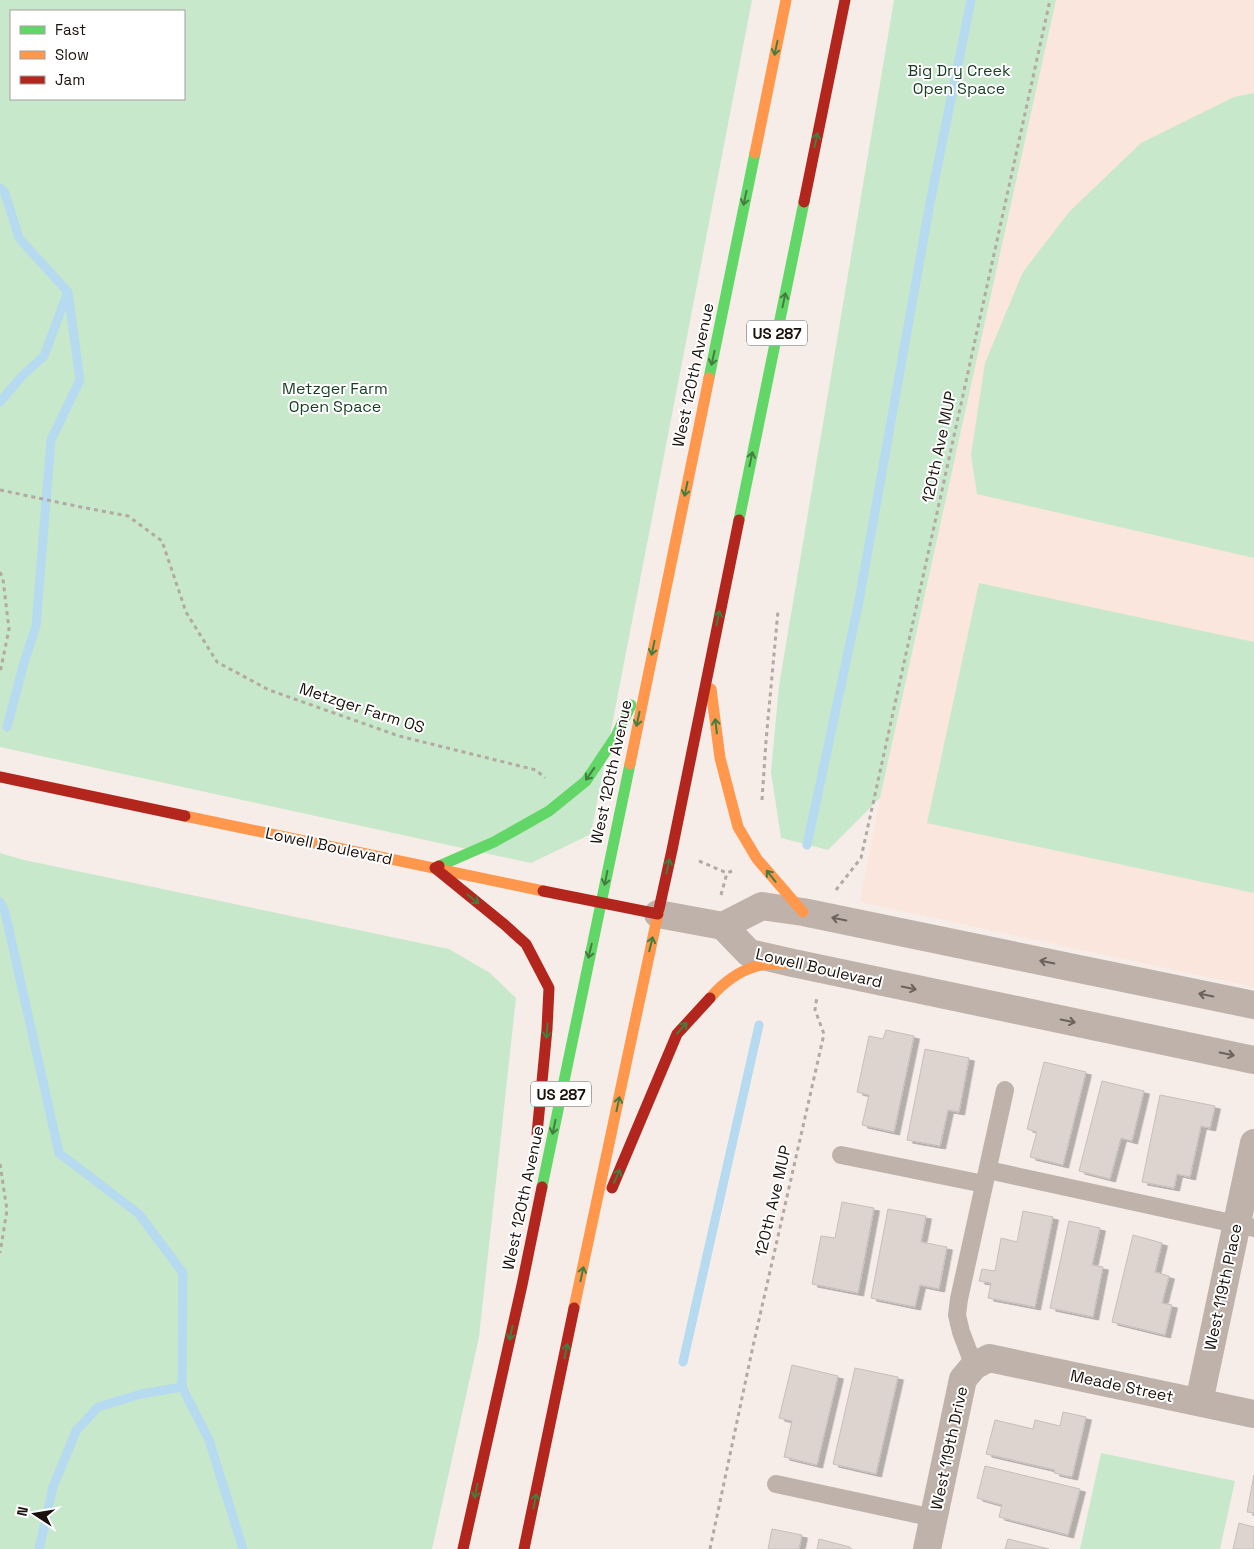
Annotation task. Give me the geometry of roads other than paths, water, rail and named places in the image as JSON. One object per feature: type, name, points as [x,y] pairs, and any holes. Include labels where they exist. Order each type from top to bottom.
[{"type":"main road","name":"West 120th Avenue","points":[[463,1549],[522,1285],[590,951],[602,903],[786,0]]},
{"type":"main road","name":"US 287","points":[[524,1549],[646,963],[672,850],[845,0]]},
{"type":"main road","points":[[708,666],[720,758],[738,827],[757,859],[803,912]]},
{"type":"main road","points":[[535,1147],[547,1029],[549,988],[526,944],[435,868],[494,842],[549,812],[586,781],[616,736],[648,671]]},
{"type":"main road","name":"Lowell Boulevard","points":[[0,777],[658,914]]},
{"type":"main road","points":[[590,1237],[677,1034],[717,990],[734,977],[756,966],[793,963]]},
{"type":"main road","points":[[522,1285],[532,1177]]},
{"type":"street","points":[[658,914],[723,926],[762,906],[803,912],[1254,1005]]},
{"type":"street","name":"Lowell Boulevard","points":[[723,926],[749,953],[1254,1060]]},
{"type":"street","name":"West 119th Place","points":[[1199,1402],[1245,1226],[1254,1143]]},
{"type":"street","name":"Meade Street","points":[[982,1362],[1254,1414]]},
{"type":"street","name":"West 119th Drive","points":[[927,1549],[964,1379],[982,1362]]},
{"type":"lane","points":[[982,1362],[961,1332],[957,1315],[1005,1090]]},
{"type":"lane","points":[[841,1155],[986,1177],[1245,1226]]},
{"type":"lane","points":[[776,1484],[934,1518]]},
{"type":"waterway","points":[[807,845],[859,601],[930,203],[971,0]]},
{"type":"waterway","points":[[0,188],[5,193],[19,238],[68,292],[80,380],[51,440],[36,626],[7,727]]},
{"type":"waterway","points":[[0,402],[22,376],[44,356],[67,294]]},
{"type":"waterway","points":[[0,902],[5,912],[59,1153],[139,1214],[183,1273],[182,1387],[209,1440],[243,1549]]},
{"type":"waterway","points":[[683,1362],[759,1025]]},
{"type":"waterway","points":[[39,1549],[53,1487],[76,1431],[98,1407],[141,1394],[182,1387]]},
{"type":"park label","name":"Big Dry Creek Open Space","points":[[959,79]]},
{"type":"park label","name":"Metzger Farm Open Space","points":[[335,397]]}]
